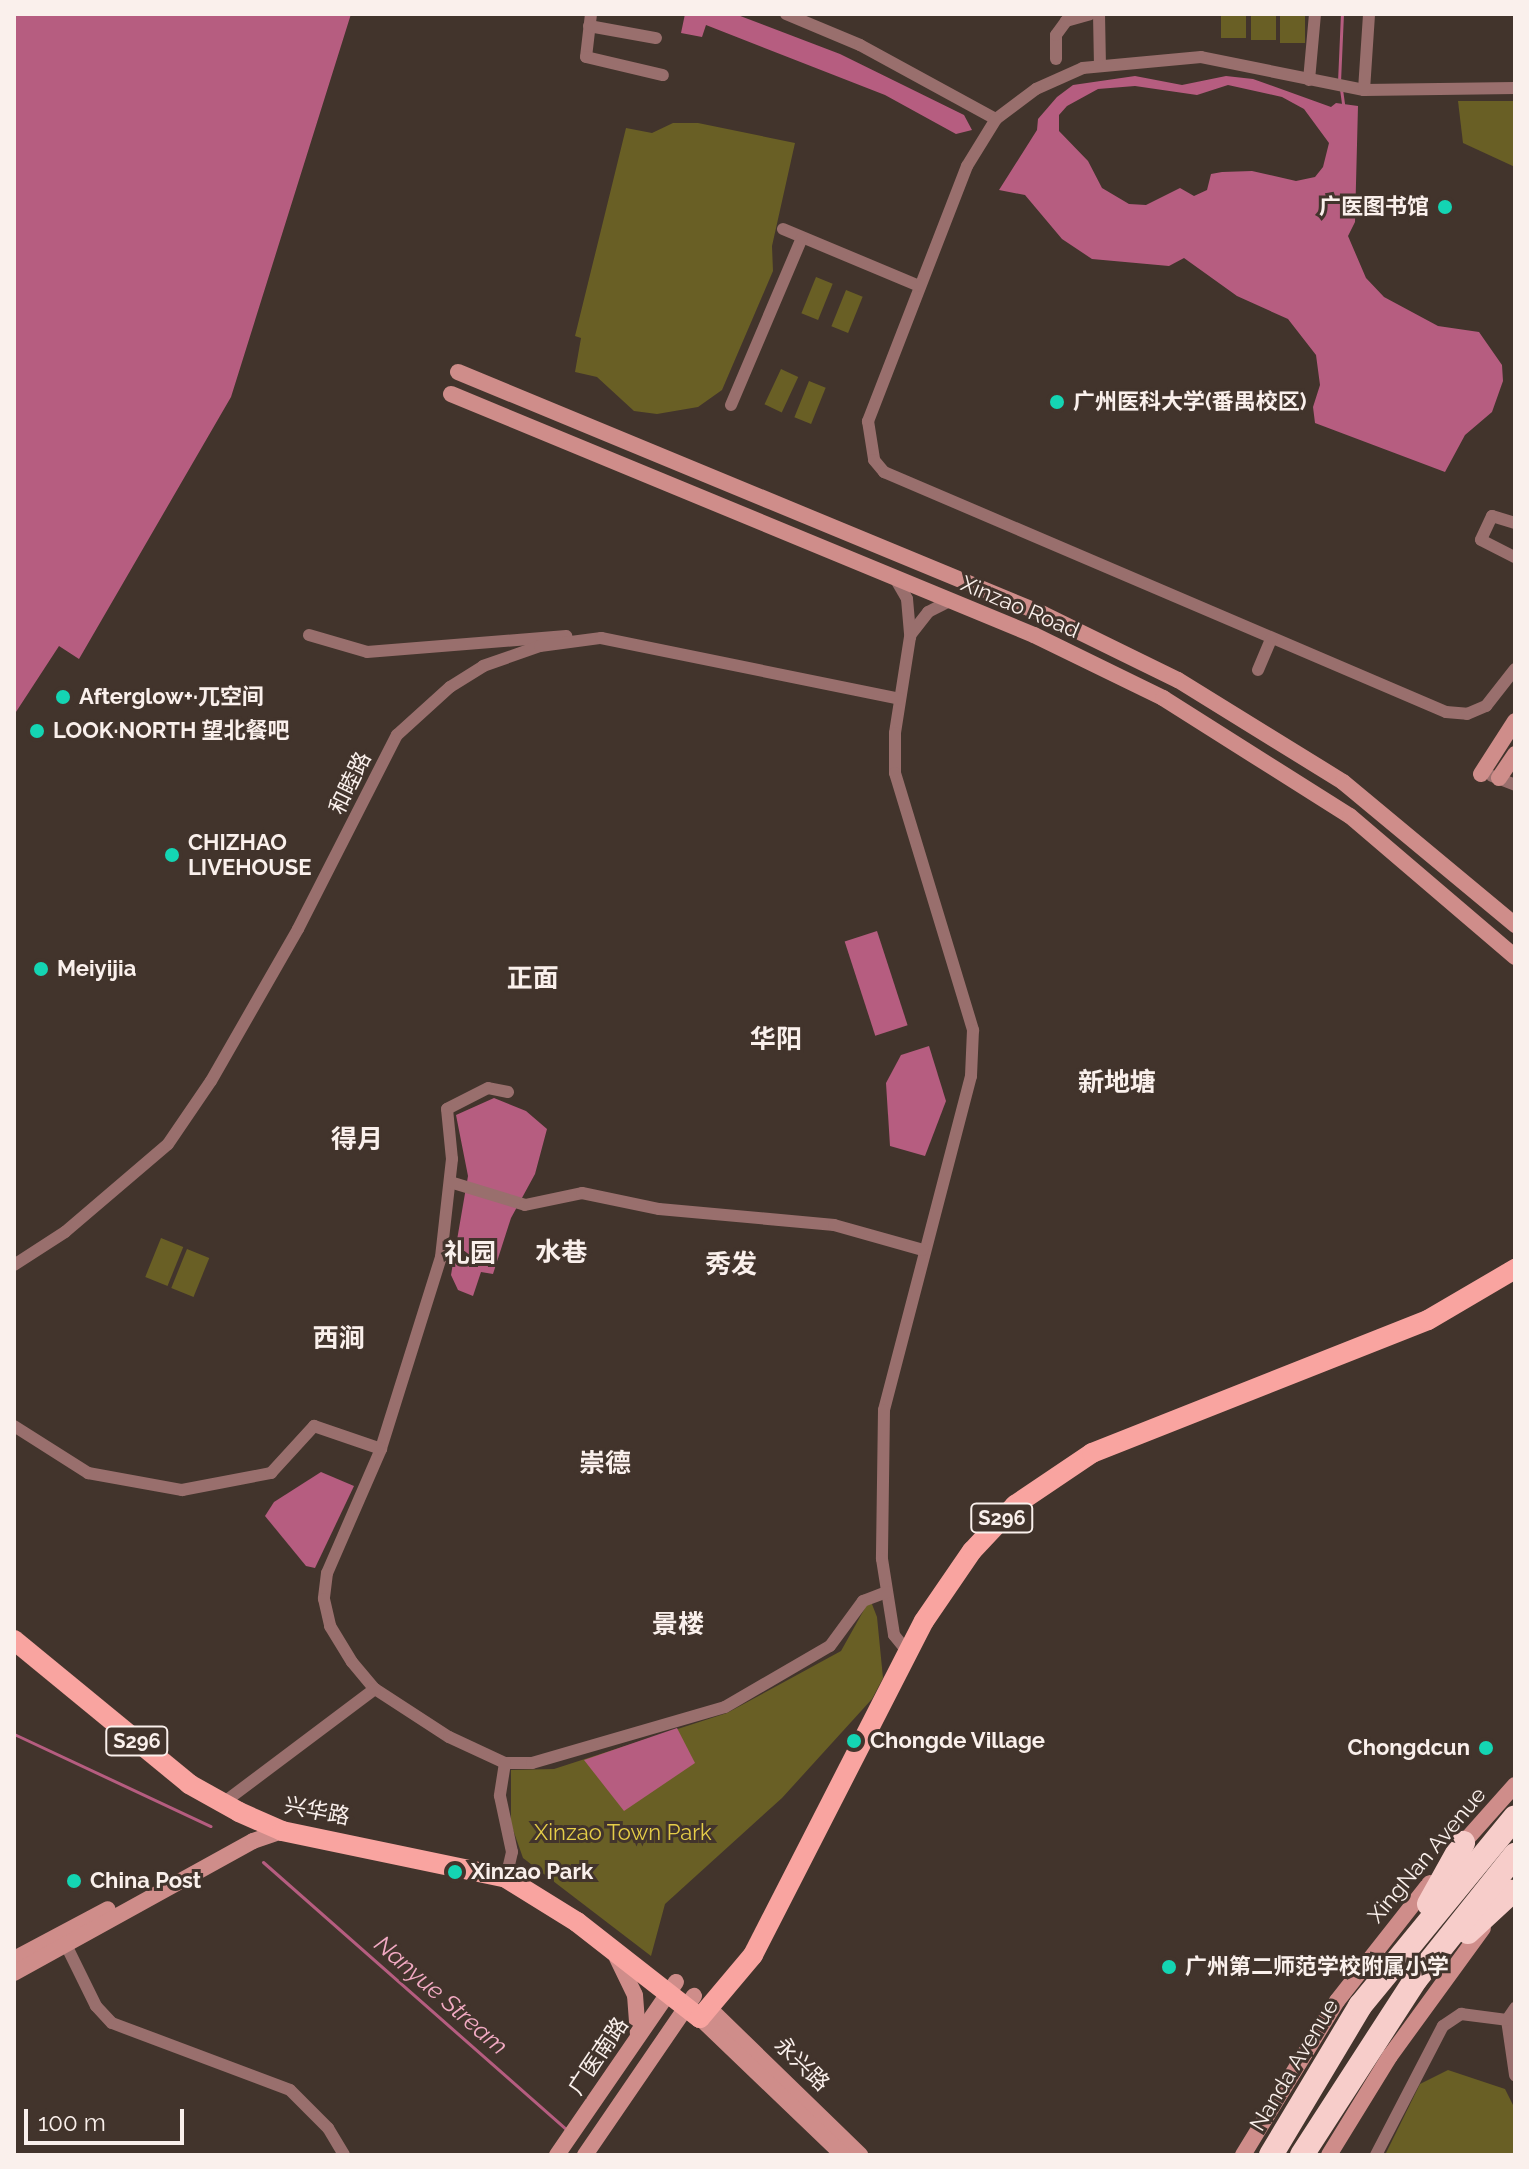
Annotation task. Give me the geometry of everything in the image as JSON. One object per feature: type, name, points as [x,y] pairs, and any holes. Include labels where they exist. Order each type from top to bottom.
[{"type":"highway","name":"Nanda Avenue","points":[[1271,2155],[1353,2016],[1400,1954],[1515,1817]]},
{"type":"highway","points":[[1400,1954],[1463,1843]]},
{"type":"highway","points":[[1302,2155],[1416,1979],[1515,1855]]},
{"type":"highway","points":[[1416,1979],[1513,1889]]},
{"type":"main road","name":"Xinzao Road","points":[[458,372],[1134,656],[1218,702],[1343,782],[1515,925]]},
{"type":"main road","name":"Xinzao Road","points":[[451,394],[950,601],[1125,678],[1252,749],[1391,847],[1515,957]]},
{"type":"main road","points":[[1481,774],[1515,721]]},
{"type":"main road","points":[[1507,782],[1515,754]]},
{"type":"main road","name":"S296","points":[[697,2007],[728,1990],[768,1929],[907,1651],[972,1551],[1015,1505],[1052,1476],[1153,1426],[1450,1310],[1515,1269]]},
{"type":"main road","name":"S296","points":[[14,1640],[189,1784],[275,1828]]},
{"type":"main road","name":"XingNan Avenue","points":[[1243,2155],[1337,2001],[1463,1843],[1515,1785]]},
{"type":"main road","points":[[14,1973],[275,1828]]},
{"type":"main road","points":[[14,1959],[275,1828]]},
{"type":"main road","name":"兴华路","points":[[275,1828],[508,1873],[571,1902],[697,2007]]},
{"type":"main road","name":"兴华路","points":[[508,1873],[673,1988]]},
{"type":"main road","points":[[1329,2155],[1433,1993],[1513,1889]]},
{"type":"main road","points":[[610,1946],[630,1978],[638,2035]]},
{"type":"main road","name":"广医南路","points":[[557,2155],[673,1988]]},
{"type":"main road","name":"广医南路","points":[[585,2155],[697,2007]]},
{"type":"main road","name":"永兴路","points":[[697,2007],[843,2155]]},
{"type":"main road","name":"永兴路","points":[[697,2007],[860,2155]]},
{"type":"street","points":[[786,14],[860,45],[996,119]]},
{"type":"street","points":[[1056,59],[1056,35],[1061,28],[1075,16],[1090,14]]},
{"type":"street","points":[[1099,14],[1100,65]]},
{"type":"street","points":[[1313,82],[1315,14]]},
{"type":"street","points":[[1364,90],[1369,14]]},
{"type":"street","points":[[656,38],[590,20],[585,51],[591,61],[663,75]]},
{"type":"street","points":[[1515,88],[1364,90],[1201,57],[1100,65],[1036,89],[996,119],[967,166],[868,421],[874,460],[884,472],[1446,712],[1467,714],[1486,706],[1515,669]]},
{"type":"street","points":[[783,229],[919,286]]},
{"type":"street","points":[[731,405],[802,238]]},
{"type":"street","points":[[1515,523],[1492,516],[1481,540],[1515,557]]},
{"type":"street","points":[[895,578],[907,599],[910,637],[900,699],[895,760],[899,799],[973,1030],[971,1076],[923,1250],[884,1410],[886,1592],[894,1635],[907,1651]]},
{"type":"street","points":[[910,637],[925,615],[950,601]]},
{"type":"street","points":[[309,635],[367,652],[540,635],[601,638]]},
{"type":"street","name":"和睦路","points":[[14,1265],[65,1232],[168,1144],[211,1081],[298,929],[397,735],[450,687],[483,666],[540,646],[601,638],[900,699]]},
{"type":"street","points":[[1258,670],[1271,639]]},
{"type":"street","points":[[1481,774],[1507,782]]},
{"type":"street","points":[[508,1092],[488,1088],[447,1109],[450,1182],[441,1257],[381,1449],[327,1573],[324,1599],[330,1626],[375,1689],[449,1737],[505,1763],[532,1763],[725,1707],[830,1646],[863,1601],[886,1592]]},
{"type":"street","points":[[450,1182],[525,1205],[582,1193],[659,1209],[834,1225],[923,1250]]},
{"type":"street","points":[[14,1426],[88,1473],[182,1490],[271,1473],[314,1426],[381,1449]]},
{"type":"street","points":[[223,1803],[375,1689]]},
{"type":"street","points":[[505,1763],[500,1796],[512,1852],[508,1873]]},
{"type":"street","points":[[66,1945],[96,2006],[112,2023],[290,2090],[328,2128],[344,2155]]},
{"type":"street","points":[[1376,2155],[1443,2026],[1461,2014],[1511,2014],[1515,2075]]},
{"type":"green space","points":[[1221,14],[1246,14],[1246,38],[1221,38]]},
{"type":"green space","points":[[1251,14],[1276,14],[1276,40],[1251,40]]},
{"type":"green space","points":[[1280,14],[1305,14],[1305,43],[1280,43]]},
{"type":"green space","points":[[1458,101],[1515,101],[1515,167],[1463,143]]},
{"type":"green space","points":[[673,123],[698,123],[795,143],[772,246],[773,271],[722,390],[698,407],[657,414],[634,411],[597,377],[575,372],[581,338],[575,336],[626,128],[652,133]]},
{"type":"green space","points":[[816,277],[833,284],[818,320],[801,313]]},
{"type":"green space","points":[[846,290],[863,297],[848,333],[831,326]]},
{"type":"green space","points":[[781,369],[798,377],[782,412],[765,404]]},
{"type":"green space","points":[[809,381],[826,388],[811,424],[794,417]]},
{"type":"green space","points":[[161,1238],[183,1247],[168,1286],[145,1277]]},
{"type":"green space","points":[[187,1249],[209,1258],[194,1297],[171,1288]]},
{"type":"green space","name":"Xinzao Town Park","points":[[870,1599],[877,1617],[883,1678],[872,1699],[782,1798],[665,1904],[651,1956],[523,1858],[511,1824],[511,1770],[554,1769],[727,1713],[841,1651]]},
{"type":"green space","points":[[1448,2070],[1505,2089],[1515,2109],[1515,2153],[1386,2153],[1420,2084]]},
{"type":"shaded area","points":[[14,14],[351,14],[231,397],[79,659],[59,646],[14,715]]},
{"type":"shaded area","points":[[685,14],[735,14],[840,54],[964,115],[972,130],[956,134],[885,95],[706,25],[702,37],[681,33]]},
{"type":"shaded area","points":[[1135,76],[1182,85],[1226,76],[1253,79],[1331,107],[1336,103],[1358,106],[1355,222],[1348,236],[1366,278],[1384,297],[1438,326],[1479,332],[1502,365],[1503,381],[1492,412],[1465,435],[1445,472],[1315,423],[1313,407],[1320,385],[1316,355],[1288,319],[1237,296],[1184,258],[1169,266],[1092,259],[1062,239],[1025,195],[999,190],[1037,130],[1038,119],[1057,97],[1073,85]],"holes":[[[1228,85],[1282,97],[1304,109],[1329,143],[1323,167],[1315,177],[1296,181],[1252,171],[1222,172],[1211,174],[1207,190],[1194,196],[1180,188],[1146,205],[1129,204],[1102,188],[1088,161],[1059,131],[1059,115],[1067,106],[1098,89],[1135,86],[1197,95]]]},
{"type":"shaded area","points":[[877,931],[908,1025],[875,1036],[845,942]]},
{"type":"shaded area","points":[[929,1046],[946,1101],[925,1156],[890,1146],[886,1083],[901,1055]]},
{"type":"shaded area","points":[[494,1098],[526,1111],[547,1129],[535,1174],[511,1218],[493,1274],[481,1272],[473,1296],[458,1290],[451,1275],[468,1176],[456,1115]]},
{"type":"shaded area","points":[[321,1472],[354,1486],[315,1568],[306,1566],[265,1516],[274,1502]]},
{"type":"shaded area","points":[[677,1728],[695,1763],[624,1811],[584,1760]]},
{"type":"waterway","points":[[1339,82],[1342,14]]},
{"type":"waterway","points":[[1341,89],[1343,104]]},
{"type":"waterway","name":"Nanyue Stream","points":[[14,1734],[210,1826]]},
{"type":"waterway","name":"Nanyue Stream","points":[[263,1862],[566,2129]]},
{"type":"place","name":"广医图书馆","points":[[1445,207]]},
{"type":"place","name":"广州医科大学(番禺校区)","points":[[1057,402]]},
{"type":"place","name":"Afterglow+·兀空间","points":[[63,697]]},
{"type":"place","name":"LOOK·NORTH 望北餐吧","points":[[37,731]]},
{"type":"place","name":"CHIZHAO LIVEHOUSE","points":[[172,855]]},
{"type":"place","name":"Meiyijia","points":[[41,969]]},
{"type":"place","name":"Chongde Village","points":[[854,1741]]},
{"type":"place","name":"Chongdcun","points":[[1486,1748]]},
{"type":"place","name":"Xinzao Park","points":[[455,1872]]},
{"type":"place","name":"China Post","points":[[74,1881]]},
{"type":"place","name":"广州第二师范学校附属小学","points":[[1169,1967]]},
{"type":"district","name":"正面","points":[[533,979]]},
{"type":"district","name":"华阳","points":[[776,1040]]},
{"type":"district","name":"新地塘","points":[[1117,1083]]},
{"type":"district","name":"得月","points":[[357,1140]]},
{"type":"district","name":"水巷","points":[[561,1253]]},
{"type":"district","name":"礼园","points":[[470,1254]]},
{"type":"district","name":"秀发","points":[[731,1265]]},
{"type":"district","name":"西涧","points":[[339,1339]]},
{"type":"district","name":"崇德","points":[[605,1464]]},
{"type":"district","name":"景楼","points":[[678,1625]]}]
